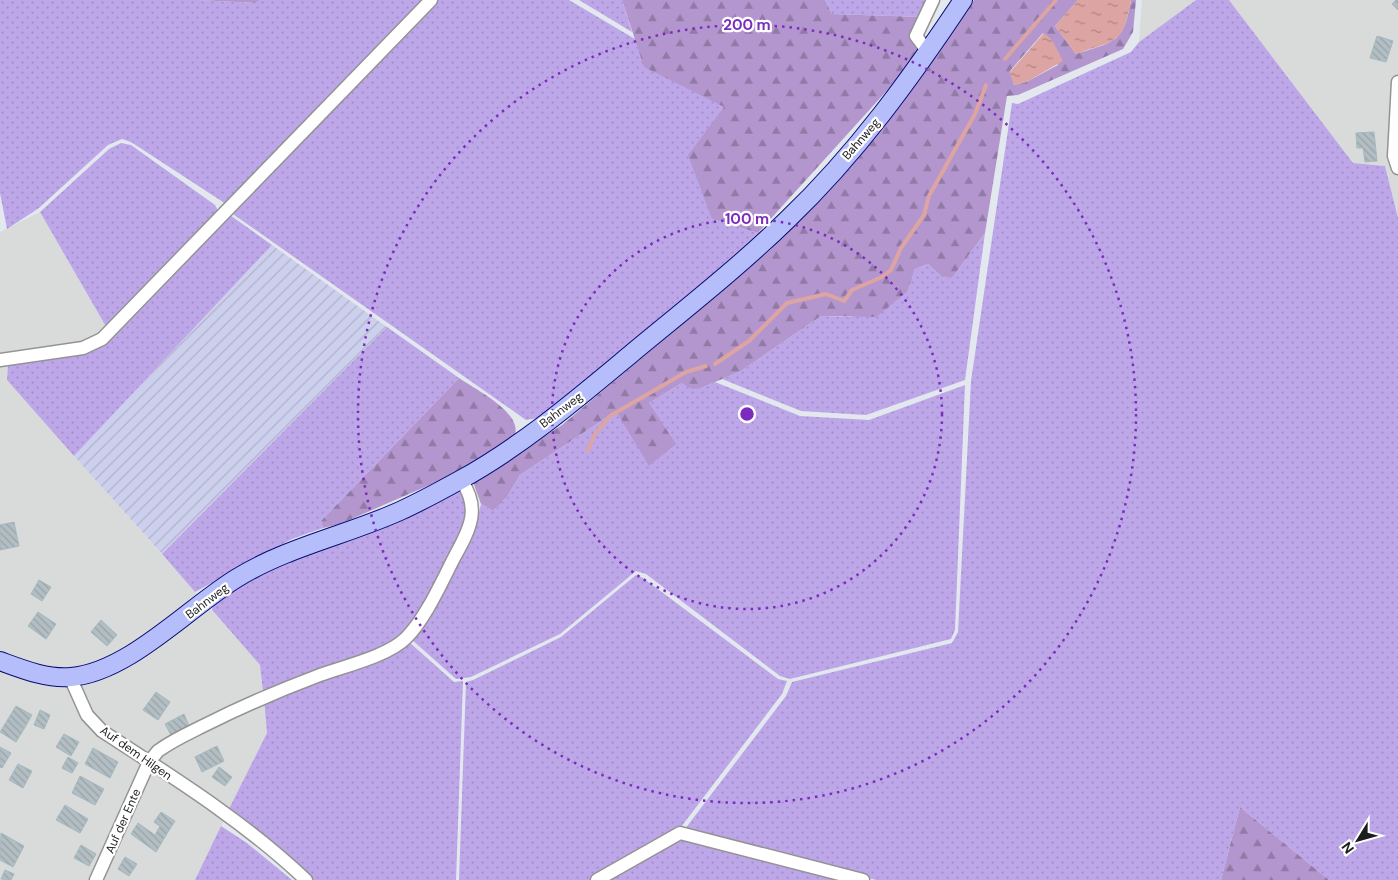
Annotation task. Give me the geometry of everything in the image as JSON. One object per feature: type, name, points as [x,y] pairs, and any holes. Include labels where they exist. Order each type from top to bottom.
[{"type":"main road","name":"Bahnweg","points":[[70,677],[88,673],[116,662],[168,630],[238,578],[302,548],[400,511],[497,459],[588,390],[691,305],[789,218],[872,127],[928,52],[963,0]]},
{"type":"main road","points":[[0,661],[33,673],[70,677]]},
{"type":"street","points":[[0,360],[83,348],[95,344],[111,332],[431,0]]},
{"type":"street","points":[[928,52],[916,36],[933,0]]},
{"type":"street","points":[[1398,82],[1394,156],[1398,168]]},
{"type":"street","points":[[150,762],[166,745],[268,695],[376,655],[396,646],[406,638],[416,626],[442,582],[470,524],[473,511],[470,493],[461,480]]},
{"type":"street","name":"Auf dem Hilgen","points":[[70,677],[88,715],[102,731],[223,811],[286,860],[306,880]]},
{"type":"street","name":"Auf der Ente","points":[[96,880],[150,762]]},
{"type":"street","points":[[597,880],[680,833],[863,880]]},
{"type":"shaded area","points":[[0,0],[197,0],[256,3],[260,0],[426,0],[226,204],[131,142],[122,139],[108,145],[39,208],[7,229],[0,193]]},
{"type":"shaded area","points":[[436,0],[569,0],[635,39],[645,67],[725,107],[712,219],[758,233],[700,287],[538,418],[526,420],[230,212]]},
{"type":"shaded area","points":[[579,0],[622,0],[632,32]]},
{"type":"shaded area","points":[[825,0],[928,0],[922,17],[832,14]]},
{"type":"shaded area","points":[[1142,0],[1196,0],[1139,42]]},
{"type":"shaded area","points":[[1196,0],[1229,0],[1353,163],[1385,166],[1398,218],[1398,880],[1329,880],[1240,807],[1221,880],[876,880],[685,829],[786,696],[792,682],[952,643],[958,632],[971,381],[1012,103],[1018,104],[1131,52],[1139,42]]},
{"type":"shaded area","points":[[1229,0],[1398,0],[1398,218],[1385,166],[1353,163]]},
{"type":"shaded area","points":[[121,143],[131,145],[215,205],[219,213],[108,330],[40,212],[109,149]]},
{"type":"shaded area","points":[[40,212],[108,330],[95,340],[10,356],[7,380],[260,665],[267,733],[195,880],[0,880],[0,232]]},
{"type":"shaded area","points":[[227,213],[272,245],[74,456],[7,380],[8,366],[17,361],[87,350]]},
{"type":"shaded area","points":[[985,233],[965,380],[866,415],[801,411],[722,379],[741,371],[821,316],[851,317],[908,291],[915,269],[928,264],[942,277],[952,278]]},
{"type":"shaded area","points":[[272,245],[387,327],[162,554],[74,456]]},
{"type":"shaded area","points":[[387,327],[459,378],[321,521],[323,528],[292,539],[195,592],[162,554]]},
{"type":"shaded area","points":[[715,382],[800,416],[869,420],[965,385],[955,630],[951,639],[790,679],[780,676],[646,574],[636,571],[560,634],[471,677],[456,679],[411,639],[477,521],[481,504],[493,511],[507,497],[520,475],[616,411],[649,403],[682,383],[701,388]]},
{"type":"shaded area","points":[[459,488],[467,494],[467,519],[417,619],[393,642],[263,692],[260,665],[212,610],[213,605],[251,579]]},
{"type":"shaded area","points":[[636,575],[643,578],[778,679],[787,681],[782,694],[681,827],[592,880],[459,880],[466,682],[561,637]]},
{"type":"shaded area","points":[[409,642],[454,682],[463,681],[456,880],[314,880],[296,862],[228,811],[267,733],[264,700]]},
{"type":"shaded area","points":[[221,826],[247,843],[292,880],[195,880]]},
{"type":"shaded area","points":[[680,840],[693,840],[851,880],[606,880]]},
{"type":"green space","points":[[197,0],[260,0],[256,3]]},
{"type":"green space","points":[[622,0],[825,0],[832,14],[922,17],[914,36],[920,54],[758,233],[712,219],[688,155],[724,107],[644,67]]},
{"type":"green space","points":[[974,0],[1078,0],[1055,26],[1076,54],[1116,39],[1125,25],[1131,0],[1136,0],[1133,32],[1123,49],[1018,95],[1007,96],[985,233],[952,278],[942,277],[928,264],[915,269],[908,291],[876,317],[821,316],[741,371],[701,388],[692,389],[682,383],[649,403],[676,444],[649,466],[616,411],[520,475],[507,497],[493,511],[481,504],[473,482],[562,425],[770,250],[868,145]],"holes":[[[1043,33],[1058,65],[1026,82],[1014,85],[1010,71]]]},
{"type":"green space","points":[[459,378],[499,404],[508,413],[514,422],[516,431],[512,440],[441,480],[340,524],[323,528],[321,521]]},
{"type":"green space","points":[[1240,807],[1329,880],[1221,880]]},
{"type":"water","points":[[1078,0],[1131,0],[1124,26],[1115,39],[1109,43],[1076,54],[1055,26]]},
{"type":"water","points":[[1044,33],[1052,40],[1063,61],[1026,82],[1014,85],[1010,72]]},
{"type":"building","points":[[1398,0],[1398,10],[1392,4]]},
{"type":"building","points":[[1377,36],[1393,41],[1386,62],[1370,58]]},
{"type":"building","points":[[1374,132],[1377,161],[1365,162],[1363,148],[1357,148],[1356,133]]},
{"type":"building","points":[[14,522],[19,546],[0,550],[0,525]]},
{"type":"building","points":[[39,580],[51,587],[42,601],[31,594]]},
{"type":"building","points":[[38,612],[56,624],[46,639],[28,626]]},
{"type":"building","points":[[101,620],[117,635],[107,646],[91,632]]},
{"type":"building","points":[[156,692],[170,702],[158,720],[143,710]]},
{"type":"building","points":[[16,706],[32,715],[24,729],[8,719]]},
{"type":"building","points":[[40,710],[50,715],[44,729],[34,725]]},
{"type":"building","points":[[184,714],[189,726],[171,735],[165,724]]},
{"type":"building","points":[[8,719],[24,729],[16,742],[0,732]]},
{"type":"building","points":[[64,734],[79,742],[71,756],[56,747]]},
{"type":"building","points":[[217,746],[224,761],[202,772],[195,757]]},
{"type":"building","points":[[0,747],[11,753],[2,768],[0,767]]},
{"type":"building","points":[[93,748],[118,762],[110,778],[85,764]]},
{"type":"building","points":[[68,757],[78,763],[72,773],[62,768]]},
{"type":"building","points":[[18,764],[32,771],[23,788],[9,780]]},
{"type":"building","points":[[219,767],[232,777],[225,786],[212,777]]},
{"type":"building","points":[[80,776],[104,789],[95,805],[72,793]]},
{"type":"building","points":[[65,805],[88,819],[80,833],[56,820]]},
{"type":"building","points":[[161,812],[175,821],[168,832],[154,822]]},
{"type":"building","points":[[138,823],[155,835],[160,826],[168,832],[156,852],[131,834]]},
{"type":"building","points":[[1,833],[24,846],[13,867],[0,860]]},
{"type":"building","points":[[81,845],[96,854],[89,866],[74,858]]},
{"type":"building","points":[[125,857],[137,864],[129,876],[118,869]]},
{"type":"building","points":[[5,870],[14,874],[11,880],[1,879]]},
{"type":"waterway","points":[[1005,59],[1056,0]]},
{"type":"waterway","points":[[715,364],[749,341],[787,303],[826,294],[844,301],[852,290],[882,277],[891,270],[901,248],[924,215],[929,196],[975,114],[986,85]]},
{"type":"waterway","points":[[588,450],[595,434],[610,416],[686,372],[706,366]]}]
